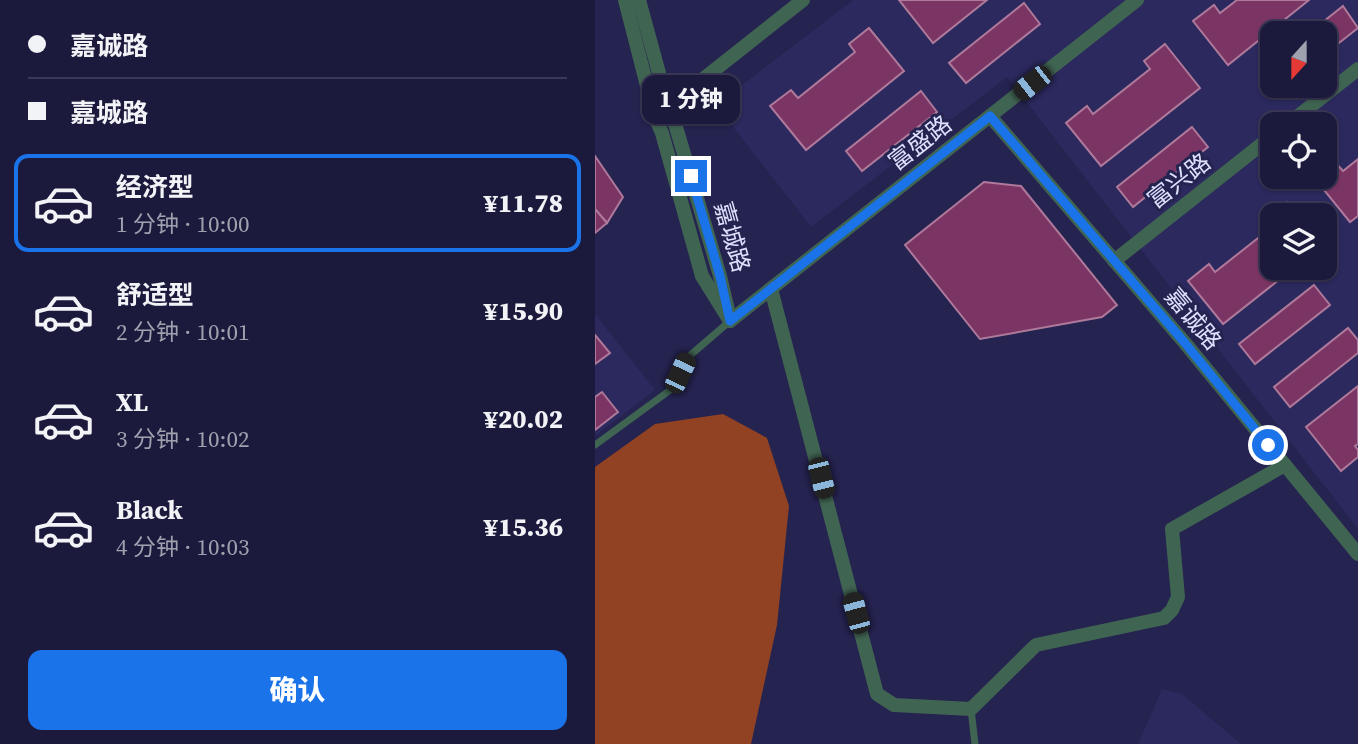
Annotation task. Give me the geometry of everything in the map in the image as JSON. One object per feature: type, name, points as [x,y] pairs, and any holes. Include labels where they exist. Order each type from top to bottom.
[{"type":"street","name":"嘉城路","points":[[625,0],[655,117],[662,133],[702,276],[730,321]]},
{"type":"street","name":"嘉城路","points":[[639,0],[720,276],[730,321]]},
{"type":"street","points":[[655,117],[803,0]]},
{"type":"street","name":"富盛路","points":[[730,321],[1137,0]]},
{"type":"street","points":[[1303,112],[1358,69]]},
{"type":"street","name":"嘉诚路","points":[[990,116],[1356,547]]},
{"type":"street","name":"富兴路","points":[[1114,261],[1260,145]]},
{"type":"street","points":[[771,289],[877,694],[894,705],[971,709],[1037,645],[1164,618],[1172,610],[1178,597],[1172,529],[1285,465]]},
{"type":"lane","points":[[595,445],[673,388],[687,358],[730,321]]},
{"type":"lane","points":[[971,709],[975,744]]},
{"type":"shaded area","points":[[853,0],[1358,0],[1358,529],[1007,77],[811,227],[716,105]]},
{"type":"shaded area","points":[[595,314],[655,390],[595,436]]},
{"type":"shaded area","points":[[723,414],[767,438],[789,506],[777,625],[751,744],[595,744],[595,467],[655,424]]},
{"type":"shaded area","points":[[1162,689],[1182,694],[1241,744],[1138,744]]},
{"type":"building","points":[[899,0],[987,0],[933,43]]},
{"type":"building","points":[[1237,0],[1309,0],[1283,21],[1260,21],[1260,39],[1228,65],[1193,21],[1214,5],[1220,13]]},
{"type":"building","points":[[1024,3],[1040,24],[966,83],[949,63]]},
{"type":"building","points":[[1343,6],[1358,28],[1337,45],[1337,21],[1324,21]]},
{"type":"building","points":[[869,28],[904,71],[806,150],[770,106],[791,90],[798,98],[855,52],[849,44]]},
{"type":"building","points":[[1165,44],[1200,88],[1101,166],[1066,123],[1087,106],[1093,114],[1150,69],[1144,61]]},
{"type":"building","points":[[921,91],[937,112],[862,171],[846,151]]},
{"type":"building","points":[[1192,127],[1208,147],[1133,207],[1117,187]]},
{"type":"building","points":[[595,156],[623,197],[607,223],[595,209]]},
{"type":"building","points":[[1358,159],[1358,216],[1350,222],[1323,189],[1337,189],[1337,164],[1343,171]]},
{"type":"building","points":[[984,182],[1021,186],[1117,305],[1102,317],[980,339],[905,245]]},
{"type":"building","points":[[595,209],[607,223],[595,233]]},
{"type":"building","points":[[1260,236],[1260,280],[1279,280],[1223,324],[1188,281],[1209,264],[1215,272]]},
{"type":"building","points":[[1314,285],[1330,305],[1255,364],[1239,344]]},
{"type":"building","points":[[1348,328],[1358,340],[1358,353],[1290,407],[1274,387]]},
{"type":"building","points":[[595,335],[610,353],[595,364]]},
{"type":"building","points":[[1358,386],[1358,444],[1355,446],[1358,457],[1341,471],[1306,427]]},
{"type":"building","points":[[602,392],[618,412],[595,430],[595,397]]},
{"type":"route","points":[[691,176],[730,321],[990,116],[1185,343],[1268,445]]}]
